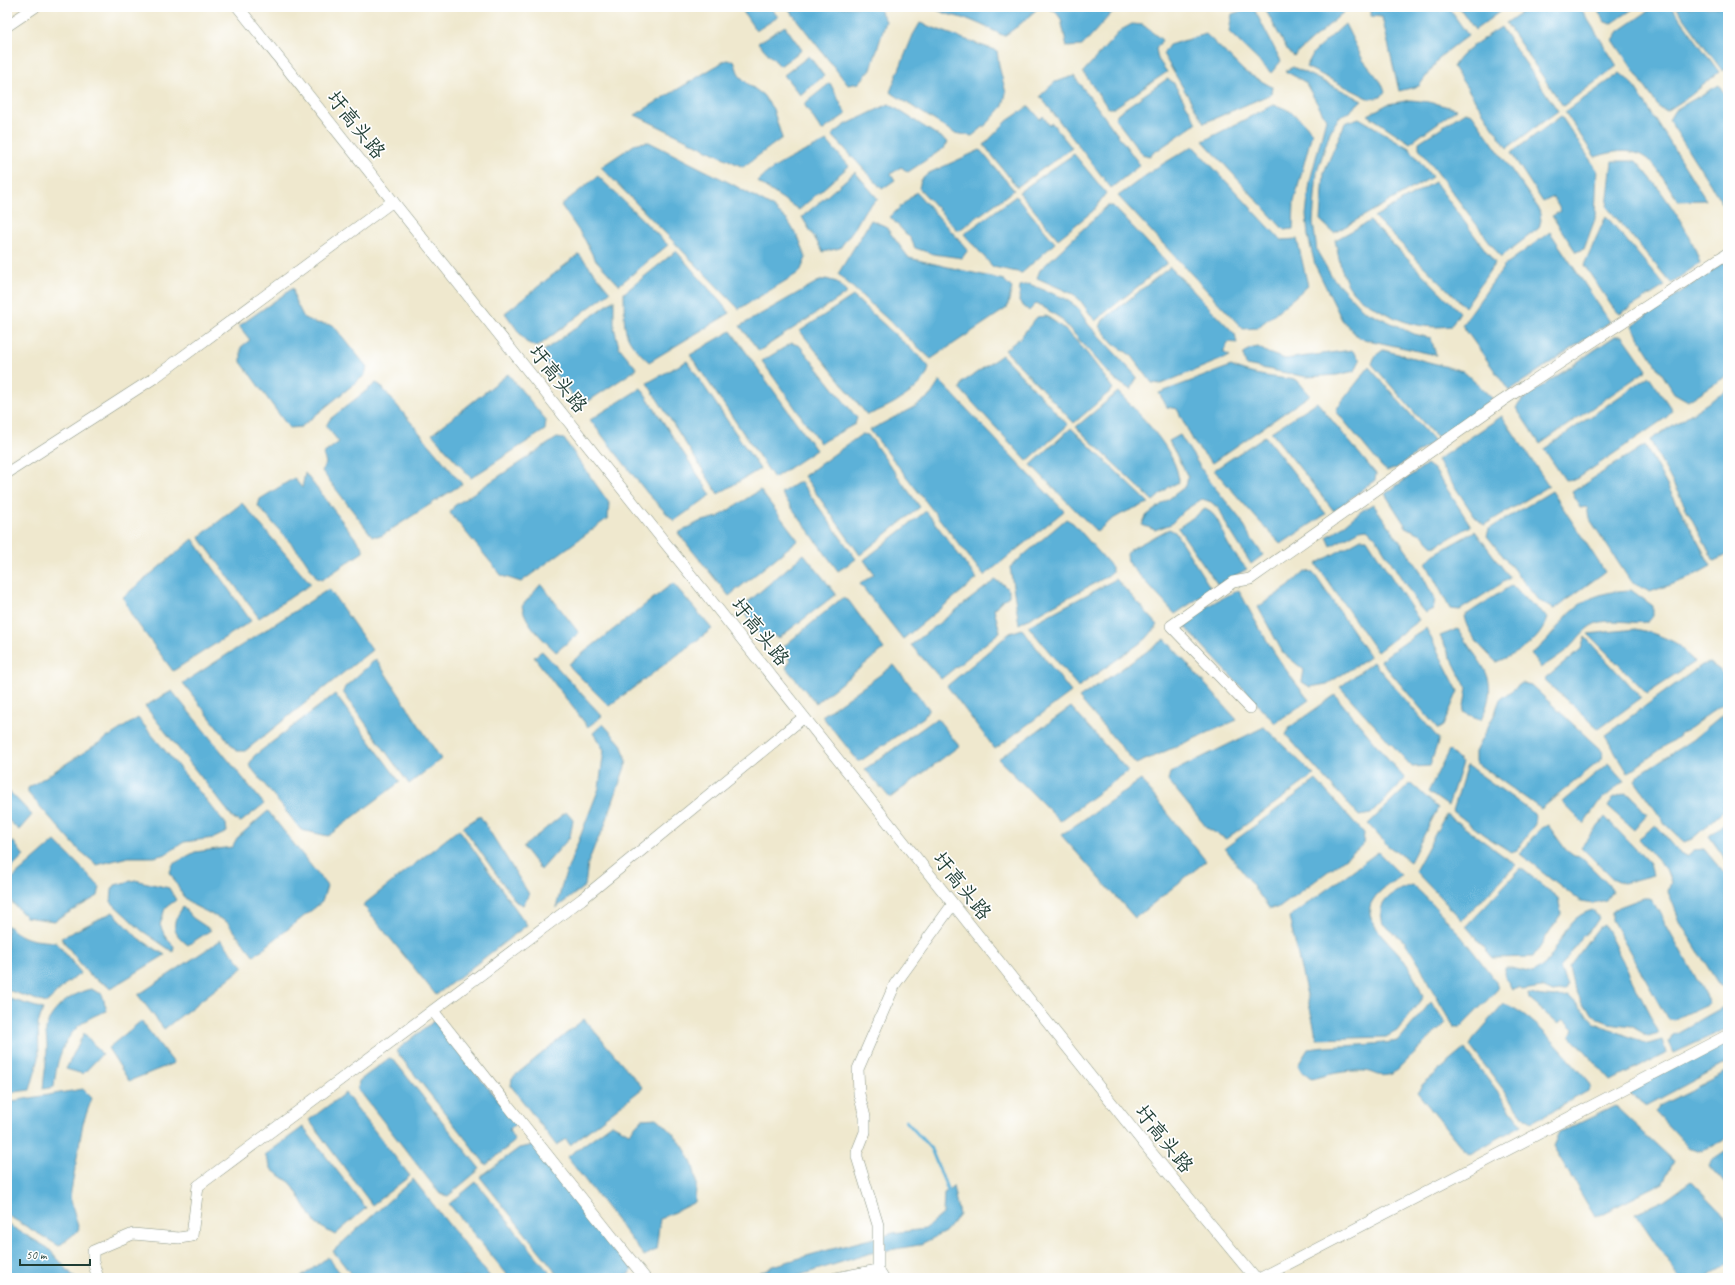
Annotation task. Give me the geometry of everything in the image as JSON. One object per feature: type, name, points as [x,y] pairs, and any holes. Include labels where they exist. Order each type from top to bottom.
[{"type":"street","points":[[7,26],[35,7]]},
{"type":"street","name":"圩高头路","points":[[238,7],[1150,1151],[1255,1278]]},
{"type":"street","points":[[7,473],[154,378],[393,201]]},
{"type":"street","points":[[1250,708],[1171,626],[1233,582],[1250,579],[1502,401],[1728,253]]},
{"type":"street","points":[[98,1278],[93,1262],[93,1251],[133,1234],[179,1238],[192,1236],[198,1186],[582,899],[804,717]]},
{"type":"street","points":[[836,1278],[881,1274],[878,1256],[878,1224],[857,1157],[857,1152],[865,1132],[865,1117],[859,1094],[858,1069],[895,984],[953,904]]},
{"type":"street","points":[[433,1011],[646,1278]]},
{"type":"street","points":[[1261,1278],[1728,1035]]},
{"type":"water","points":[[740,7],[770,7],[778,17],[756,31]]},
{"type":"water","points":[[787,7],[878,7],[886,21],[871,69],[859,83],[848,85]]},
{"type":"water","points":[[932,7],[1035,7],[1037,9],[1004,36],[970,20],[946,14]]},
{"type":"water","points":[[1044,7],[1117,7],[1082,46],[1067,47],[1061,19],[1055,11]]},
{"type":"water","points":[[1253,7],[1281,61],[1271,73],[1229,32],[1232,14]]},
{"type":"water","points":[[1264,7],[1347,7],[1347,9],[1294,56],[1288,51]]},
{"type":"water","points":[[1371,7],[1448,7],[1468,35],[1441,56],[1419,86],[1399,91],[1382,17],[1371,16]]},
{"type":"water","points":[[1459,7],[1506,7],[1475,30]]},
{"type":"water","points":[[1529,7],[1580,7],[1617,66],[1563,106],[1506,23]]},
{"type":"water","points":[[1595,7],[1636,7],[1611,24],[1605,22]]},
{"type":"water","points":[[1654,7],[1672,7],[1719,72],[1690,96],[1667,111],[1660,109],[1613,40],[1619,31]]},
{"type":"water","points":[[1676,7],[1728,7],[1728,67],[1723,71],[1721,69]]},
{"type":"water","points":[[920,23],[997,51],[1006,93],[1003,106],[988,123],[972,136],[954,133],[890,92],[913,35]]},
{"type":"water","points":[[1132,24],[1143,25],[1162,40],[1156,49],[1158,59],[1167,72],[1114,108],[1108,108],[1083,72],[1121,30]]},
{"type":"water","points":[[1345,24],[1363,60],[1381,82],[1385,91],[1381,97],[1370,99],[1306,67],[1314,52]]},
{"type":"water","points":[[785,26],[802,50],[780,66],[758,43]]},
{"type":"water","points":[[1501,27],[1558,111],[1507,148],[1453,67],[1468,50]]},
{"type":"water","points":[[1206,34],[1245,72],[1272,87],[1271,94],[1204,123],[1163,54],[1169,45]]},
{"type":"water","points":[[809,56],[824,76],[800,95],[784,75]]},
{"type":"water","points":[[726,60],[734,61],[739,75],[763,95],[773,109],[782,138],[743,167],[635,115]]},
{"type":"water","points":[[1293,67],[1362,100],[1349,112],[1339,117],[1330,132],[1317,172],[1313,222],[1317,251],[1332,277],[1362,309],[1414,334],[1431,338],[1436,355],[1359,338],[1342,320],[1315,265],[1308,236],[1306,215],[1310,181],[1326,119],[1305,82],[1285,71]]},
{"type":"water","points":[[1620,73],[1633,84],[1706,200],[1678,201],[1654,166],[1646,158],[1637,153],[1626,151],[1612,152],[1595,157],[1565,112]]},
{"type":"water","points":[[1074,76],[1140,165],[1111,188],[1040,96],[1055,82]]},
{"type":"water","points":[[1167,79],[1173,82],[1197,123],[1149,156],[1142,154],[1115,118],[1118,113]]},
{"type":"water","points":[[830,83],[846,114],[822,131],[804,104]]},
{"type":"water","points":[[1719,85],[1728,100],[1728,212],[1669,120],[1675,110]]},
{"type":"water","points":[[1411,100],[1429,102],[1457,109],[1410,143],[1368,115],[1388,104]]},
{"type":"water","points":[[889,104],[948,142],[944,148],[908,172],[901,167],[891,174],[895,180],[882,189],[832,135],[845,125]]},
{"type":"water","points":[[1273,105],[1290,111],[1304,123],[1312,133],[1294,202],[1293,229],[1284,230],[1203,141]]},
{"type":"water","points":[[1029,106],[1040,119],[1043,116],[1049,125],[1052,123],[1072,148],[1017,187],[984,145],[1007,121]]},
{"type":"water","points":[[1465,112],[1472,114],[1539,209],[1541,220],[1539,228],[1501,257],[1419,148],[1419,142]]},
{"type":"water","points":[[1561,116],[1597,170],[1595,219],[1584,249],[1576,252],[1552,216],[1561,211],[1553,197],[1543,202],[1511,153]]},
{"type":"water","points":[[1359,118],[1409,148],[1432,177],[1334,233],[1321,221],[1324,172],[1345,123]]},
{"type":"water","points":[[827,141],[849,166],[799,210],[758,182],[771,170]]},
{"type":"water","points":[[649,142],[732,184],[771,206],[788,221],[800,241],[806,258],[800,272],[739,309],[601,167],[637,143]]},
{"type":"water","points":[[1193,146],[1281,240],[1297,239],[1308,286],[1257,328],[1243,329],[1118,196],[1156,168]]},
{"type":"water","points":[[980,150],[1014,190],[958,231],[919,188],[921,180],[929,173]]},
{"type":"water","points":[[1074,154],[1106,193],[1093,211],[1058,239],[1019,192]]},
{"type":"water","points":[[1612,161],[1636,161],[1664,196],[1690,237],[1700,263],[1671,283],[1607,207]]},
{"type":"water","points":[[855,172],[878,199],[865,210],[856,226],[840,248],[823,252],[802,217]]},
{"type":"water","points":[[598,176],[668,245],[619,285],[594,258],[585,240],[561,205]]},
{"type":"water","points":[[1435,182],[1495,263],[1465,307],[1374,217]]},
{"type":"water","points":[[916,192],[968,250],[962,258],[933,254],[915,248],[911,239],[890,217]]},
{"type":"water","points":[[1016,196],[1055,243],[1022,273],[993,267],[964,234]]},
{"type":"water","points":[[1107,206],[1113,206],[1167,263],[1095,321],[1080,300],[1073,294],[1037,278],[1040,270]]},
{"type":"water","points":[[1606,216],[1665,286],[1620,314],[1613,308],[1584,265]]},
{"type":"water","points":[[871,220],[885,226],[909,258],[1004,280],[1012,288],[1007,308],[931,359],[838,274]]},
{"type":"water","points":[[1370,221],[1460,312],[1451,326],[1430,327],[1401,320],[1382,311],[1353,292],[1343,274],[1335,240]]},
{"type":"water","points":[[1550,232],[1610,322],[1509,391],[1462,325],[1505,265]]},
{"type":"water","points":[[676,251],[730,313],[649,362],[633,345],[626,332],[624,293]]},
{"type":"water","points":[[579,254],[610,292],[537,347],[526,342],[505,313]]},
{"type":"water","points":[[1728,259],[1728,375],[1688,401],[1674,393],[1632,326]]},
{"type":"water","points":[[1170,267],[1235,334],[1237,343],[1229,342],[1223,352],[1230,356],[1161,384],[1152,383],[1132,356],[1113,343],[1100,327],[1103,320]]},
{"type":"water","points":[[826,279],[837,282],[847,293],[759,351],[740,326],[817,282]]},
{"type":"water","points":[[1029,284],[1064,298],[1077,307],[1088,324],[1137,377],[1131,390],[1114,379],[1060,318],[1037,303],[1029,311],[1019,302],[1020,286]]},
{"type":"water","points":[[293,288],[295,300],[304,318],[316,323],[333,325],[367,367],[365,375],[301,427],[289,428],[241,362],[241,347],[250,340],[239,326]]},
{"type":"water","points":[[853,296],[929,367],[927,375],[914,390],[894,403],[867,415],[800,331]]},
{"type":"water","points":[[614,300],[614,327],[619,347],[637,369],[581,406],[544,360],[541,353]]},
{"type":"water","points":[[1046,316],[1075,339],[1113,389],[1074,423],[1005,350],[1020,338],[1037,317]]},
{"type":"water","points":[[731,331],[816,450],[774,478],[690,355]]},
{"type":"water","points":[[1615,336],[1623,336],[1647,370],[1540,444],[1516,408],[1522,400]]},
{"type":"water","points":[[792,343],[800,346],[857,418],[855,424],[820,443],[762,361]]},
{"type":"water","points":[[1258,347],[1268,353],[1285,359],[1352,350],[1360,360],[1355,371],[1337,375],[1307,377],[1246,365],[1243,355],[1249,349]]},
{"type":"water","points":[[1383,350],[1463,371],[1493,399],[1441,438],[1433,434],[1372,364],[1375,356]]},
{"type":"water","points":[[1002,355],[1068,425],[1027,461],[960,389],[963,382]]},
{"type":"water","points":[[687,361],[760,469],[718,494],[647,383]]},
{"type":"water","points":[[1231,366],[1255,374],[1297,380],[1310,395],[1212,463],[1195,444],[1177,409],[1167,407],[1159,393]]},
{"type":"water","points":[[1369,367],[1434,441],[1395,469],[1387,471],[1382,467],[1336,411],[1339,405]]},
{"type":"water","points":[[508,374],[546,420],[545,430],[471,478],[432,434]]},
{"type":"water","points":[[1649,376],[1672,410],[1667,417],[1577,479],[1565,480],[1544,449]]},
{"type":"water","points":[[940,381],[1064,511],[984,576],[870,430],[916,406],[930,396]]},
{"type":"water","points":[[376,383],[380,385],[462,484],[381,536],[372,536],[322,471],[326,463],[323,454],[339,442],[326,426],[330,419]]},
{"type":"water","points":[[641,388],[711,495],[674,521],[648,494],[590,420]]},
{"type":"water","points":[[1728,390],[1728,554],[1714,561],[1650,440]]},
{"type":"water","points":[[1118,392],[1156,433],[1172,458],[1177,470],[1179,482],[1169,487],[1153,501],[1076,427]]},
{"type":"water","points":[[1317,402],[1376,474],[1375,480],[1334,511],[1271,432]]},
{"type":"water","points":[[1502,416],[1549,486],[1484,525],[1475,517],[1437,460]]},
{"type":"water","points":[[1071,428],[1149,503],[1121,514],[1108,522],[1097,532],[1031,465]]},
{"type":"water","points":[[862,434],[868,435],[920,507],[860,555],[804,476]]},
{"type":"water","points":[[1180,435],[1208,479],[1241,520],[1249,535],[1263,555],[1251,564],[1226,524],[1220,510],[1211,502],[1202,499],[1185,510],[1171,524],[1155,530],[1142,525],[1146,516],[1186,486],[1188,477],[1169,441]]},
{"type":"water","points":[[1265,436],[1326,514],[1281,544],[1214,470]]},
{"type":"water","points":[[557,438],[564,439],[609,503],[608,518],[521,582],[502,576],[450,513],[454,506]]},
{"type":"water","points":[[1645,445],[1711,566],[1689,578],[1650,592],[1631,582],[1589,518],[1587,507],[1580,508],[1572,492]]},
{"type":"water","points":[[1427,464],[1434,469],[1471,526],[1434,547],[1421,534],[1407,528],[1385,494]]},
{"type":"water","points":[[305,473],[363,548],[363,552],[322,580],[317,578],[303,557],[258,506],[260,499],[294,478],[302,488]]},
{"type":"water","points":[[800,481],[856,559],[838,571],[781,493]]},
{"type":"water","points":[[760,490],[798,540],[729,596],[678,533],[699,522],[718,517]]},
{"type":"water","points":[[1552,491],[1605,572],[1554,609],[1538,600],[1487,536],[1489,529]]},
{"type":"water","points":[[242,503],[311,584],[259,618],[199,537]]},
{"type":"water","points":[[1373,504],[1418,567],[1435,600],[1433,609],[1425,613],[1419,606],[1376,538],[1367,529],[1360,530],[1331,546],[1327,537],[1361,511]]},
{"type":"water","points":[[1205,509],[1214,515],[1220,524],[1230,547],[1247,569],[1218,585],[1178,528]]},
{"type":"water","points":[[926,511],[977,579],[903,639],[860,584],[874,574],[864,560]]},
{"type":"water","points":[[1066,519],[1073,523],[1112,567],[1112,572],[1106,577],[1019,624],[1010,567]]},
{"type":"water","points":[[1169,529],[1175,532],[1210,587],[1208,592],[1175,614],[1128,563],[1127,554],[1131,549]]},
{"type":"water","points":[[1475,531],[1510,578],[1460,610],[1450,609],[1426,563],[1433,555]]},
{"type":"water","points":[[193,539],[251,621],[173,671],[132,616],[123,597]]},
{"type":"water","points":[[1361,539],[1367,539],[1419,620],[1377,652],[1316,564]]},
{"type":"water","points":[[804,554],[836,594],[779,638],[767,633],[761,637],[741,608]]},
{"type":"water","points":[[1305,571],[1313,572],[1370,657],[1327,684],[1310,687],[1302,682],[1304,670],[1283,653],[1258,607],[1288,587]]},
{"type":"water","points":[[1116,579],[1158,625],[1146,639],[1078,687],[1028,626]]},
{"type":"water","points":[[995,580],[1003,584],[1009,590],[1009,596],[1000,602],[994,609],[1000,632],[941,679],[911,645]]},
{"type":"water","points":[[673,583],[712,629],[609,706],[571,668],[569,664]]},
{"type":"water","points":[[541,584],[579,633],[556,652],[531,625],[522,606]]},
{"type":"water","points":[[1512,585],[1524,598],[1548,617],[1540,633],[1528,646],[1513,655],[1496,662],[1472,635],[1468,629],[1464,616]]},
{"type":"water","points":[[329,589],[372,650],[245,751],[236,751],[183,683]]},
{"type":"water","points":[[1239,590],[1271,647],[1309,700],[1275,723],[1185,627],[1202,610]]},
{"type":"water","points":[[1631,590],[1653,606],[1653,616],[1648,622],[1613,621],[1595,624],[1586,629],[1568,649],[1540,668],[1531,653],[1545,642],[1565,618],[1579,605],[1603,594]]},
{"type":"water","points":[[842,598],[849,601],[884,649],[816,703],[786,668],[790,661],[783,647]]},
{"type":"water","points":[[1426,628],[1458,691],[1443,726],[1438,729],[1380,660]]},
{"type":"water","points":[[1022,629],[1071,692],[995,749],[947,686],[1010,633]]},
{"type":"water","points":[[1458,629],[1480,661],[1489,680],[1490,691],[1481,720],[1463,712],[1467,689],[1440,636]]},
{"type":"water","points":[[1635,629],[1658,635],[1674,642],[1681,647],[1694,662],[1647,693],[1588,634]]},
{"type":"water","points":[[1585,637],[1641,698],[1599,729],[1544,680],[1581,649]]},
{"type":"water","points":[[1165,639],[1237,720],[1136,764],[1079,698]]},
{"type":"water","points":[[542,651],[602,716],[588,727],[534,657]]},
{"type":"water","points":[[376,659],[441,759],[409,784],[343,692],[345,687]]},
{"type":"water","points":[[1373,662],[1439,739],[1430,766],[1412,767],[1340,687]]},
{"type":"water","points":[[1709,663],[1720,670],[1726,678],[1728,700],[1628,773],[1605,735],[1702,665]]},
{"type":"water","points":[[894,665],[929,709],[924,717],[859,762],[822,716]]},
{"type":"water","points":[[1522,683],[1531,685],[1603,752],[1602,759],[1541,809],[1475,762],[1475,752],[1495,713],[1500,699]]},
{"type":"water","points":[[172,691],[264,804],[241,822],[234,819],[145,706]]},
{"type":"water","points":[[335,694],[400,782],[328,836],[301,830],[249,765],[254,756]]},
{"type":"water","points":[[1335,695],[1405,779],[1371,814],[1359,816],[1286,735],[1290,727]]},
{"type":"water","points":[[1071,707],[1128,771],[1060,821],[998,759]]},
{"type":"water","points":[[1728,710],[1728,807],[1692,839],[1684,842],[1666,825],[1635,781],[1638,775],[1692,740]]},
{"type":"water","points":[[138,718],[226,824],[227,832],[214,838],[184,842],[166,854],[154,857],[128,857],[97,865],[78,849],[28,793],[28,788]]},
{"type":"water","points":[[937,718],[959,746],[890,798],[865,769]]},
{"type":"water","points":[[603,724],[621,744],[627,761],[604,828],[588,863],[585,886],[556,908],[563,881],[599,788],[604,750],[593,733]]},
{"type":"water","points":[[1264,727],[1314,775],[1226,839],[1207,828],[1168,780],[1170,773]]},
{"type":"water","points":[[1449,750],[1462,763],[1448,806],[1428,792]]},
{"type":"water","points":[[1608,763],[1624,781],[1598,803],[1584,824],[1562,802]]},
{"type":"water","points":[[1467,765],[1535,814],[1535,824],[1517,850],[1511,852],[1484,835],[1453,811]]},
{"type":"water","points":[[1141,780],[1206,861],[1135,918],[1061,835]]},
{"type":"water","points":[[1316,780],[1364,833],[1363,845],[1279,908],[1269,908],[1225,848]]},
{"type":"water","points":[[1411,783],[1438,808],[1410,862],[1387,845],[1368,824]]},
{"type":"water","points":[[10,792],[32,815],[19,830],[7,819],[7,795]]},
{"type":"water","points":[[1625,793],[1632,796],[1647,815],[1634,830],[1608,807],[1613,798]]},
{"type":"water","points":[[268,811],[327,886],[322,902],[254,956],[227,922],[193,905],[183,896],[170,872],[173,864],[195,852],[232,847],[237,838]]},
{"type":"water","points":[[566,812],[573,820],[570,837],[541,870],[523,847]]},
{"type":"water","points":[[1446,814],[1516,865],[1462,920],[1415,871]]},
{"type":"water","points":[[480,816],[529,894],[523,905],[516,902],[463,827]]},
{"type":"water","points":[[1605,817],[1650,864],[1653,875],[1623,883],[1612,878],[1581,847]]},
{"type":"water","points":[[1728,820],[1728,863],[1709,836]]},
{"type":"water","points":[[1548,825],[1566,850],[1574,856],[1581,857],[1608,884],[1612,891],[1606,900],[1593,903],[1580,901],[1520,854],[1540,829]]},
{"type":"water","points":[[1656,825],[1680,853],[1687,856],[1694,850],[1704,849],[1728,878],[1728,989],[1719,985],[1681,924],[1668,891],[1671,882],[1666,869],[1638,839]]},
{"type":"water","points":[[459,829],[527,925],[436,995],[363,905]]},
{"type":"water","points":[[13,841],[24,856],[7,873],[7,847]]},
{"type":"water","points":[[55,841],[100,887],[98,896],[54,921],[26,917],[7,897],[7,883]]},
{"type":"water","points":[[1378,852],[1401,875],[1376,896],[1370,908],[1370,916],[1379,931],[1409,968],[1423,997],[1397,1031],[1386,1037],[1317,1039],[1289,917]]},
{"type":"water","points":[[1521,868],[1558,898],[1561,914],[1533,957],[1493,958],[1466,926]]},
{"type":"water","points":[[135,880],[169,888],[176,900],[165,908],[160,925],[166,938],[174,946],[173,952],[141,930],[111,902],[112,890],[115,885]]},
{"type":"water","points":[[1413,885],[1436,907],[1457,931],[1496,982],[1498,989],[1461,1027],[1454,1027],[1430,986],[1421,967],[1405,942],[1383,924],[1381,911],[1382,906],[1388,898],[1403,888]]},
{"type":"water","points":[[1643,898],[1650,898],[1655,905],[1710,1003],[1673,1020],[1667,1018],[1612,920],[1612,912],[1619,907]]},
{"type":"water","points":[[183,907],[193,918],[211,930],[188,945],[178,936],[175,928],[176,918]]},
{"type":"water","points":[[1593,910],[1599,918],[1593,927],[1582,937],[1560,968],[1567,985],[1565,990],[1553,992],[1542,987],[1523,990],[1518,987],[1512,989],[1505,977],[1505,968],[1512,968],[1533,973],[1545,964],[1570,925],[1583,914]]},
{"type":"water","points":[[113,912],[138,938],[165,955],[111,988],[89,975],[61,938]]},
{"type":"water","points":[[1604,924],[1659,1033],[1648,1036],[1631,1026],[1609,1023],[1599,1019],[1582,1004],[1573,984],[1569,967],[1599,927]]},
{"type":"water","points":[[7,925],[24,937],[41,941],[56,942],[81,973],[67,983],[46,1003],[7,990]]},
{"type":"water","points":[[221,940],[244,967],[164,1029],[138,995]]},
{"type":"water","points":[[91,989],[102,994],[107,1011],[83,1022],[74,1030],[67,1040],[58,1061],[54,1087],[43,1089],[47,1051],[46,1031],[48,1022],[60,1005],[79,993]]},
{"type":"water","points":[[1528,994],[1554,997],[1569,996],[1595,1023],[1648,1044],[1662,1040],[1666,1053],[1611,1081],[1570,1035],[1573,1029],[1564,1020],[1558,1024],[1529,999]]},
{"type":"water","points":[[7,998],[43,1009],[38,1024],[39,1058],[30,1090],[7,1093]]},
{"type":"water","points":[[1431,1002],[1446,1023],[1392,1074],[1383,1076],[1367,1071],[1350,1071],[1311,1079],[1302,1072],[1298,1065],[1308,1049],[1398,1041]]},
{"type":"water","points":[[1504,1004],[1526,1016],[1549,1037],[1588,1080],[1590,1086],[1588,1091],[1532,1122],[1525,1118],[1470,1046],[1473,1039]]},
{"type":"water","points":[[1725,1006],[1728,1006],[1728,1028],[1674,1053],[1669,1042],[1673,1035]]},
{"type":"water","points":[[584,1019],[643,1088],[570,1145],[566,1139],[556,1145],[511,1086],[512,1078]]},
{"type":"water","points":[[141,1021],[174,1063],[129,1081],[108,1048]]},
{"type":"water","points":[[434,1021],[516,1123],[509,1130],[515,1141],[486,1165],[396,1051]]},
{"type":"water","points":[[84,1033],[102,1054],[83,1074],[66,1069]]},
{"type":"water","points":[[1728,1039],[1728,1062],[1646,1106],[1630,1094],[1633,1088]]},
{"type":"water","points":[[1465,1049],[1522,1125],[1470,1154],[1463,1149],[1417,1092],[1423,1084]]},
{"type":"water","points":[[389,1058],[393,1059],[480,1169],[448,1196],[440,1194],[358,1089],[359,1081]]},
{"type":"water","points":[[1728,1072],[1728,1137],[1702,1151],[1688,1147],[1655,1112],[1659,1106]]},
{"type":"water","points":[[83,1089],[92,1098],[83,1123],[70,1197],[79,1230],[59,1246],[7,1215],[7,1102]]},
{"type":"water","points":[[345,1093],[410,1176],[372,1205],[309,1120]]},
{"type":"water","points":[[1615,1106],[1674,1161],[1663,1183],[1595,1217],[1553,1146],[1559,1133]]},
{"type":"water","points":[[657,1118],[677,1138],[691,1162],[696,1180],[695,1202],[660,1219],[656,1250],[644,1256],[567,1157],[612,1124],[629,1133],[642,1119]]},
{"type":"water","points":[[303,1127],[366,1208],[335,1235],[316,1224],[291,1183],[272,1170],[265,1155]]},
{"type":"water","points":[[534,1145],[633,1270],[624,1278],[561,1278],[480,1177],[519,1148]]},
{"type":"water","points":[[1728,1149],[1728,1187],[1709,1166],[1713,1159]]},
{"type":"water","points":[[413,1179],[491,1278],[354,1278],[333,1251]]},
{"type":"water","points":[[1691,1181],[1728,1220],[1728,1263],[1706,1278],[1680,1278],[1635,1213],[1664,1200]]},
{"type":"water","points":[[476,1182],[554,1278],[510,1278],[449,1204]]},
{"type":"water","points":[[953,1186],[959,1215],[945,1232],[919,1245],[871,1253],[791,1278],[749,1278],[773,1266],[817,1253],[893,1233],[925,1229],[943,1214],[944,1193]]},
{"type":"water","points":[[7,1224],[48,1248],[75,1278],[7,1278]]},
{"type":"water","points":[[328,1257],[344,1278],[300,1278]]},
{"type":"waterway","points":[[906,1121],[931,1149],[949,1193]]}]
